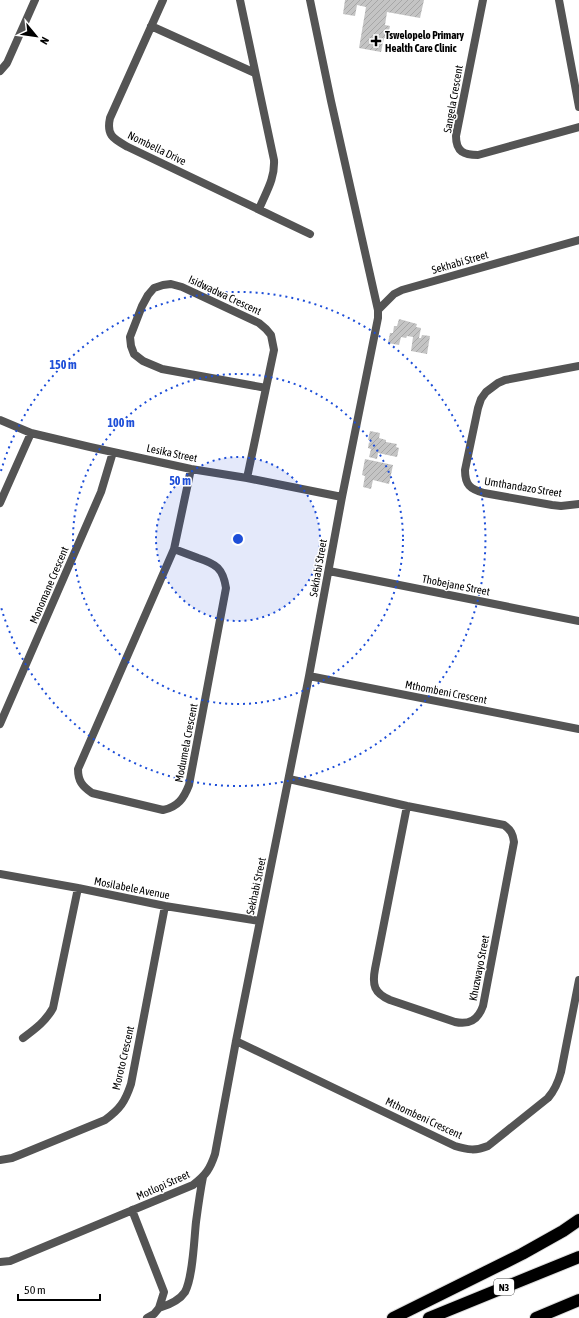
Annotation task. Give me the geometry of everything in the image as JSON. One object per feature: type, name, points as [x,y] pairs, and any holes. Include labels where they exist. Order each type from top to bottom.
[{"type":"highway","points":[[393,1318],[522,1254],[563,1232],[579,1220]]},
{"type":"highway","name":"N3","points":[[428,1318],[579,1257]]},
{"type":"highway","points":[[536,1318],[579,1300]]},
{"type":"street","points":[[0,71],[3,69],[9,58],[35,0]]},
{"type":"street","name":"Nombella Drive","points":[[162,0],[110,118],[108,126],[109,133],[113,138],[128,147],[310,234]]},
{"type":"street","points":[[240,0],[274,160],[272,179],[259,209]]},
{"type":"street","points":[[310,0],[316,36],[378,310]]},
{"type":"street","name":"Sangela Crescent","points":[[483,0],[456,136],[456,142],[462,152],[469,155],[478,155],[579,127]]},
{"type":"street","points":[[559,0],[579,107]]},
{"type":"street","points":[[151,26],[255,73]]},
{"type":"street","name":"Sekhabi Street","points":[[236,1041],[310,676],[342,497],[378,318],[378,310],[390,297],[402,290],[579,240]]},
{"type":"street","name":"Isidwadwa Crescent","points":[[247,478],[266,388],[274,350],[271,335],[259,323],[182,287],[171,284],[163,284],[154,288],[148,295],[130,337],[134,354],[143,361],[162,369],[266,388]]},
{"type":"street","name":"Umthandazo Street","points":[[579,366],[505,380],[489,389],[481,399],[478,408],[465,474],[466,483],[477,491],[484,493],[552,505],[561,506],[579,504]]},
{"type":"street","name":"Lesika Street","points":[[0,420],[31,434],[191,468],[342,497]]},
{"type":"street","points":[[0,503],[31,434]]},
{"type":"street","name":"Monomane Crescent","points":[[0,724],[101,492],[113,452]]},
{"type":"street","name":"Modumela Crescent","points":[[174,549],[211,562],[217,566],[225,579],[226,588],[190,785],[185,796],[179,803],[172,808],[163,810],[92,793],[81,783],[78,776],[78,769],[174,549],[191,468]]},
{"type":"street","name":"Thobejane Street","points":[[329,571],[579,621]]},
{"type":"street","name":"Mthombeni Crescent","points":[[310,676],[579,729]]},
{"type":"street","name":"Khuzwayo Street","points":[[289,779],[407,806],[504,825],[513,834],[514,842],[483,1006],[477,1018],[463,1024],[426,1013],[383,997],[374,985],[375,969],[407,806]]},
{"type":"street","name":"Mosilabele Avenue","points":[[0,874],[165,906],[260,921]]},
{"type":"street","points":[[23,1038],[43,1022],[53,1008],[78,888]]},
{"type":"street","name":"Moroto Crescent","points":[[0,1160],[12,1158],[105,1120],[116,1112],[123,1103],[130,1084],[165,906]]},
{"type":"street","name":"Mthombeni Crescent","points":[[236,1041],[456,1146],[465,1149],[480,1150],[500,1137],[548,1098],[555,1090],[561,1072],[579,980]]},
{"type":"street","name":"Motlopi Street","points":[[0,1262],[10,1261],[193,1185],[204,1177],[215,1154],[236,1041]]},
{"type":"street","points":[[159,1308],[177,1300],[185,1292],[192,1260],[197,1215],[204,1177]]},
{"type":"street","points":[[132,1210],[164,1292],[159,1308],[154,1314],[146,1318]]},
{"type":"building","name":"Tswelopelo Primary Health Care Clinic","points":[[345,0],[424,0],[420,18],[387,12],[385,25],[390,26],[387,39],[384,38],[381,52],[359,48],[366,7],[357,5],[355,16],[343,14]]},
{"type":"building","points":[[399,319],[417,324],[416,327],[421,328],[419,338],[421,338],[422,335],[430,336],[427,354],[411,351],[413,337],[401,337],[399,345],[388,343],[390,333],[393,333],[394,326],[397,326]]},
{"type":"building","points":[[370,431],[380,433],[379,438],[386,440],[386,442],[397,444],[396,447],[399,448],[397,457],[378,453],[377,459],[369,457],[371,449],[368,448],[371,440],[368,440]]},
{"type":"building","points":[[365,459],[393,465],[389,484],[373,480],[371,489],[363,487],[365,476],[362,475]]},
{"type":"place","name":"Tswelopelo Primary Health Care Clinic","points":[[376,41]]}]
